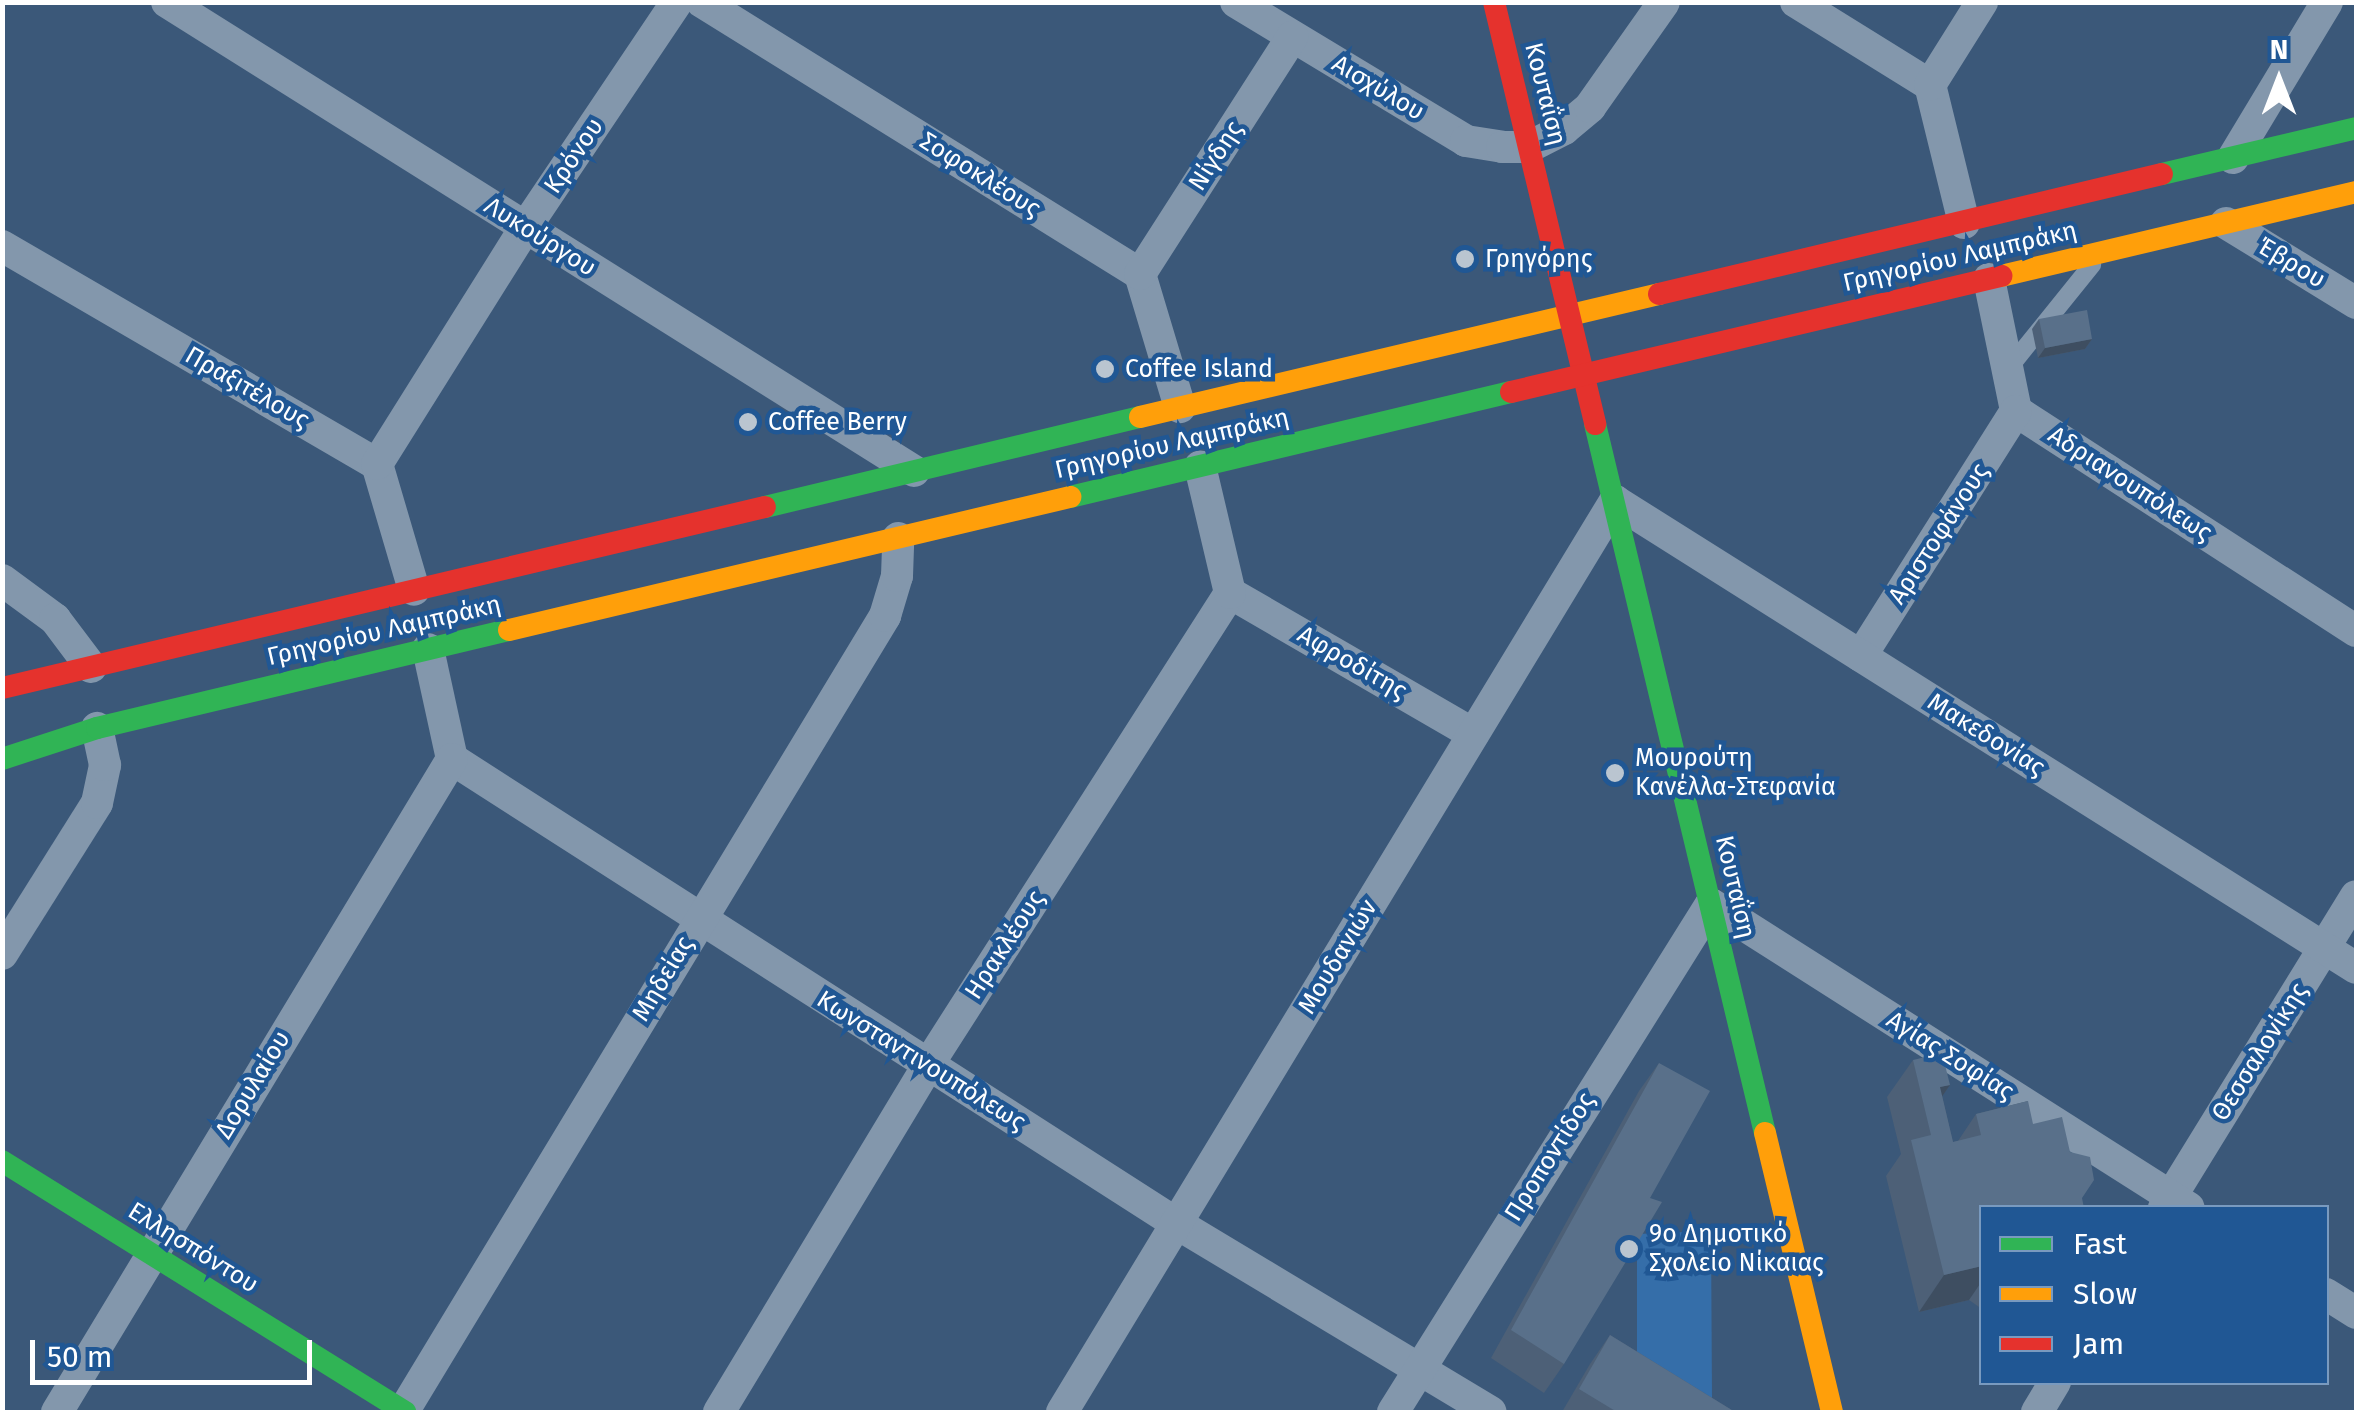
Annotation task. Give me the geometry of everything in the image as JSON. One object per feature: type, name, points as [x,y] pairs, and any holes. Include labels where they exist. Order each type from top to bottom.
[{"type":"main road","name":"Κουταΐση","points":[[1494,2],[1832,1412]]},
{"type":"main road","name":"Γρηγορίου Λαμπράκη","points":[[2,688],[2356,128]]},
{"type":"main road","name":"Γρηγορίου Λαμπράκη","points":[[2,759],[97,728],[2356,192]]},
{"type":"main road","name":"Ελλησπόντου","points":[[2,1161],[404,1412]]},
{"type":"street","name":"Λυκούργου","points":[[167,2],[914,471]]},
{"type":"street","name":"Κρόνου","points":[[377,464],[525,228],[677,2]]},
{"type":"street","name":"Σοφοκλέους","points":[[702,2],[1140,274]]},
{"type":"street","name":"Αισχύλου","points":[[1236,2],[1466,141],[1529,147]]},
{"type":"street","points":[[1529,147],[1564,128],[1590,106],[1664,2]]},
{"type":"street","points":[[1796,2],[1930,84],[1964,223]]},
{"type":"street","points":[[1930,84],[1982,2]]},
{"type":"street","points":[[2232,158],[2327,2]]},
{"type":"street","name":"Νίγδης","points":[[1140,274],[1292,38]]},
{"type":"street","name":"Έβρου","points":[[2226,223],[2356,303]]},
{"type":"street","name":"Πραξιτέλους","points":[[2,246],[377,464]]},
{"type":"street","points":[[1140,274],[1180,408]]},
{"type":"street","points":[[1990,279],[2016,411]]},
{"type":"street","name":"Αδριανουπόλεως","points":[[2016,411],[2356,631]]},
{"type":"street","name":"Αριστοφάνους","points":[[1861,656],[2016,411]]},
{"type":"street","points":[[377,464],[414,590]]},
{"type":"street","points":[[1200,466],[1230,593]]},
{"type":"street","name":"Μακεδονίας","points":[[1615,501],[2356,968]]},
{"type":"street","name":"Μουδανιών","points":[[1062,1412],[1615,501]]},
{"type":"street","name":"Μηδείας","points":[[404,1412],[698,919],[886,616],[898,576],[898,538]]},
{"type":"street","points":[[2,580],[55,619],[91,667]]},
{"type":"street","name":"Αφροδίτης","points":[[1230,593],[1473,734]]},
{"type":"street","name":"Ηρακλέους","points":[[719,1412],[928,1064],[1230,593]]},
{"type":"street","points":[[428,649],[452,759]]},
{"type":"street","points":[[2,954],[97,803],[105,765],[97,728]]},
{"type":"street","name":"Κωνσταντινουπόλεως","points":[[452,759],[1176,1223],[1491,1412]]},
{"type":"street","name":"Δορυλαίου","points":[[56,1412],[452,759]]},
{"type":"street","name":"Θεσσαλονίκης","points":[[2175,1204],[2356,896]]},
{"type":"street","name":"Αγίας Σοφίας","points":[[1711,904],[2175,1204]]},
{"type":"street","name":"Προποντίδος","points":[[1393,1412],[1711,904]]},
{"type":"street","points":[[2329,1296],[2356,1313]]},
{"type":"street","points":[[2037,1412],[2054,1385]]},
{"type":"lane","points":[[2008,370],[2102,252]]},
{"type":"shaded area","points":[[1711,1231],[1712,1399],[1637,1398],[1637,1234]]},
{"type":"building","points":[[2087,310],[2092,339],[2045,348],[2039,319]]},
{"type":"building","points":[[1942,1053],[1950,1085],[1940,1087],[1953,1142],[1981,1135],[1976,1114],[2028,1101],[2033,1124],[2062,1117],[2070,1152],[2090,1157],[2094,1180],[2082,1198],[2083,1205],[1979,1205],[1979,1267],[1944,1275],[1911,1140],[1931,1135],[1913,1060]]},
{"type":"building","points":[[1659,1063],[1710,1091],[1650,1198],[1662,1202],[1564,1364],[1511,1330]]},
{"type":"building","points":[[1610,1335],[1735,1412],[1617,1412],[1579,1389]]},
{"type":"traffic: fast","points":[[2162,174],[2356,128]]},
{"type":"traffic: fast","points":[[1070,497],[1511,392]]},
{"type":"traffic: fast","points":[[765,507],[1140,417]]},
{"type":"traffic: fast","points":[[1595,424],[1765,1133]]},
{"type":"traffic: fast","points":[[2,759],[97,728],[509,630]]},
{"type":"traffic: fast","points":[[2,1161],[405,1412]]},
{"type":"traffic: slow","points":[[2001,276],[2356,192]]},
{"type":"traffic: slow","points":[[1140,417],[1659,294]]},
{"type":"traffic: slow","points":[[509,630],[1070,497]]},
{"type":"traffic: slow","points":[[1765,1133],[1832,1412]]},
{"type":"traffic: jam","points":[[1494,2],[1595,424]]},
{"type":"traffic: jam","points":[[1659,294],[2162,174]]},
{"type":"traffic: jam","points":[[1511,392],[2001,276]]},
{"type":"traffic: jam","points":[[2,688],[765,507]]},
{"type":"place","name":"Γρηγόρης","points":[[1465,259]]},
{"type":"place","name":"Coffee Island","points":[[1105,369]]},
{"type":"place","name":"Coffee Berry","points":[[748,422]]},
{"type":"place","name":"Μουρούτη Κανέλλα-Στεφανία","points":[[1615,773]]},
{"type":"place","name":"9o Δημοτικό Σχολείο Νίκαιας","points":[[1629,1249]]}]
